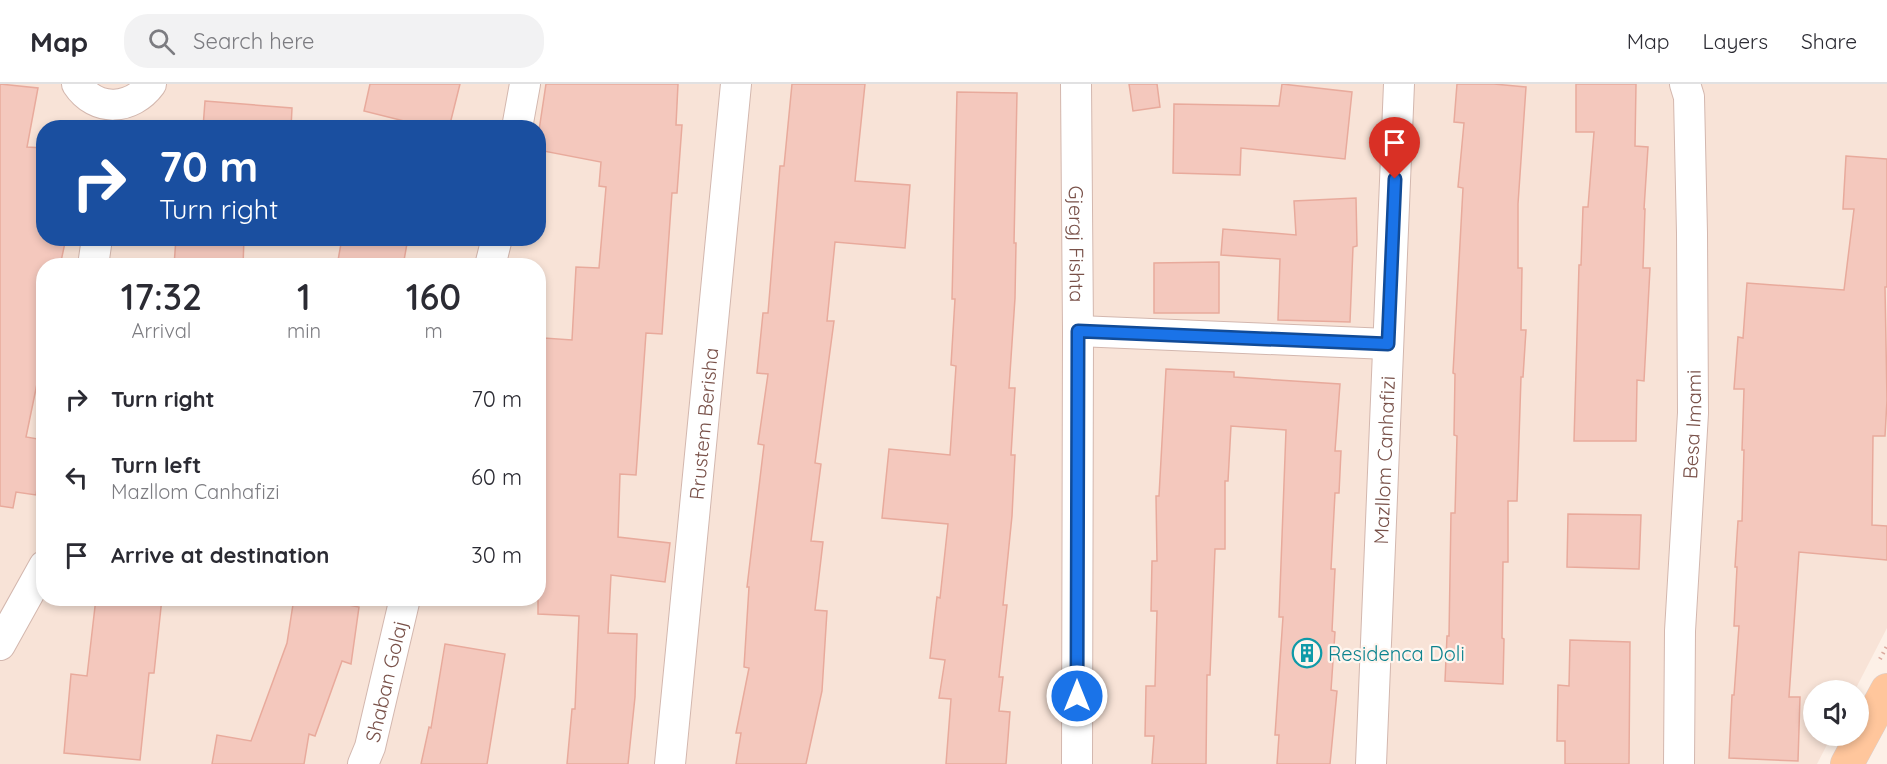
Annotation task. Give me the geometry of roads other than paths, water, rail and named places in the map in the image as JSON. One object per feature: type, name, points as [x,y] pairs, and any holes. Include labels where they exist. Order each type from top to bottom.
[{"type":"main road","points":[[1847,764],[1887,690]]},
{"type":"street","points":[[77,84],[83,93],[117,116],[152,84]]},
{"type":"street","points":[[519,120],[525,84]]},
{"type":"street","name":"Rrustem Berisha","points":[[670,764],[736,84]]},
{"type":"street","name":"Gjergj Fishta","points":[[1076,84],[1077,764]]},
{"type":"street","name":"Mazllom Canhafizi","points":[[1371,764],[1399,84]]},
{"type":"street","name":"Besa Imami","points":[[1679,764],[1680,631],[1693,413],[1689,97],[1685,84]]},
{"type":"street","points":[[1078,331],[1388,344]]},
{"type":"street","points":[[0,645],[36,580]]},
{"type":"street","name":"Shaban Golaj","points":[[363,764],[370,747],[403,606]]},
{"type":"place","name":"Residenca Doli","points":[[1307,653]]}]
